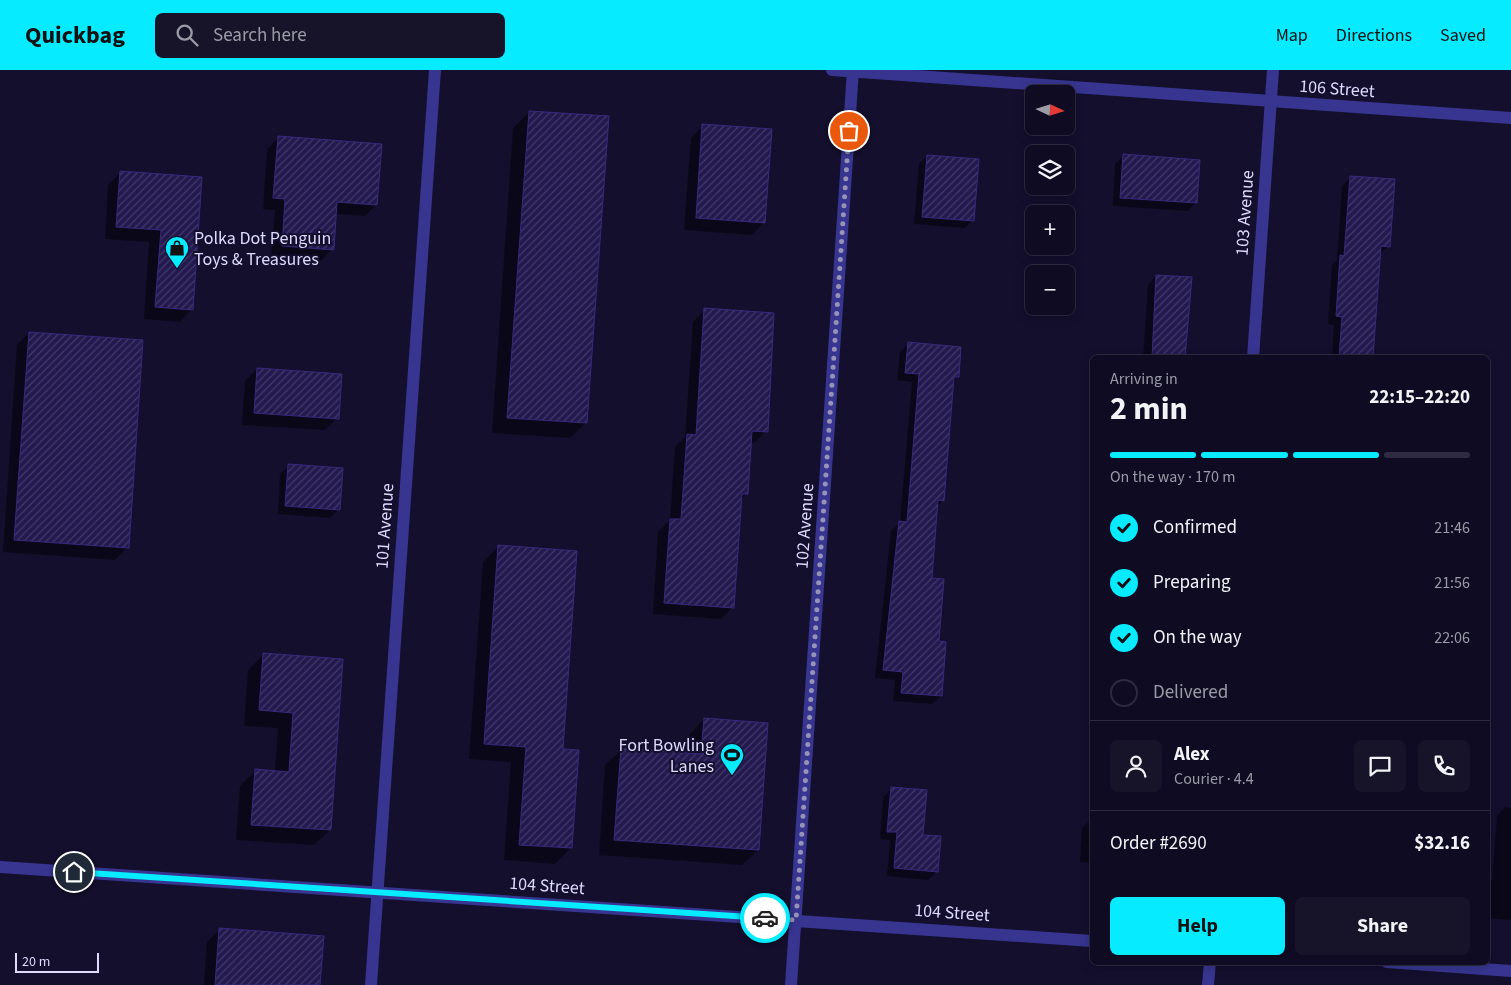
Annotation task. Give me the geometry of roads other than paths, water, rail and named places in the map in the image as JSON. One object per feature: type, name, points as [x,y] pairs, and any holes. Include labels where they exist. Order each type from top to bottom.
[{"type":"street","name":"101 Avenue","points":[[371,985],[434,70]]},
{"type":"street","name":"106 Street","points":[[832,70],[1511,118]]},
{"type":"street","name":"103 Avenue","points":[[1253,355],[1273,70]]},
{"type":"street","name":"102 Avenue","points":[[791,985],[853,71]]},
{"type":"street","name":"104 Street","points":[[0,867],[1090,941]]},
{"type":"street","points":[[1208,985],[1210,965]]},
{"type":"street","points":[[1428,965],[1511,971]]},
{"type":"place","name":"Polka Dot Penguin Toys & Treasures","points":[[177,269]]},
{"type":"place","name":"Fort Bowling Lanes","points":[[732,776]]}]
